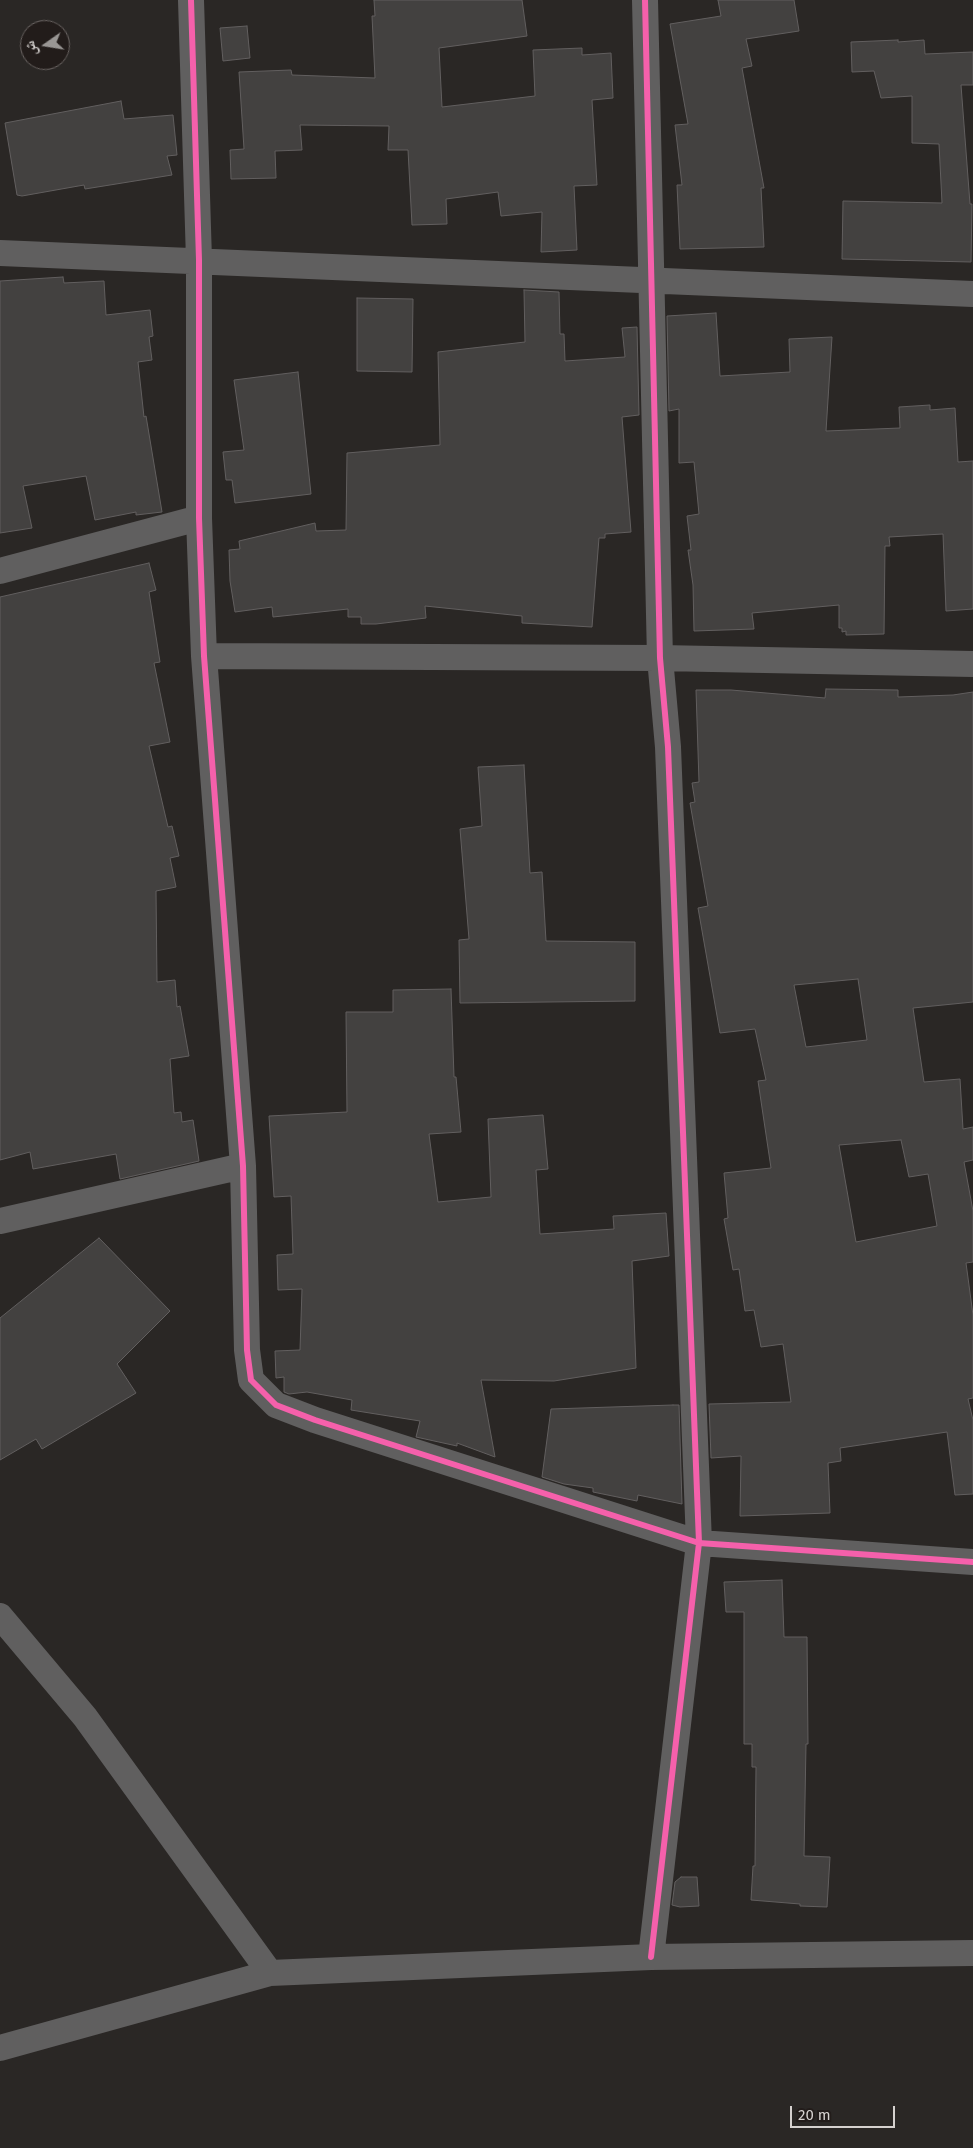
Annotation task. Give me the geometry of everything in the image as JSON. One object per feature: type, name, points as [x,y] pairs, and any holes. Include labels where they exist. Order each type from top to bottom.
[{"type":"street","points":[[191,0],[199,260],[199,518],[204,656],[243,1166],[247,1350],[251,1380],[276,1404],[315,1420],[699,1543],[973,1562]]},
{"type":"street","points":[[644,0],[660,658],[668,747],[699,1543],[651,1957]]},
{"type":"street","points":[[0,253],[973,294]]},
{"type":"street","points":[[0,571],[199,518]]},
{"type":"street","points":[[204,656],[660,658],[973,664]]},
{"type":"street","points":[[0,1221],[243,1166]]},
{"type":"street","points":[[0,1616],[85,1716],[270,1973]]},
{"type":"street","points":[[0,2048],[270,1973],[651,1957],[973,1953]]},
{"type":"building","points":[[374,0],[522,0],[527,36],[439,48],[442,107],[535,96],[533,50],[582,48],[582,55],[611,53],[613,98],[592,100],[597,185],[574,186],[577,250],[541,252],[542,212],[501,216],[498,192],[446,199],[447,224],[412,225],[408,150],[388,150],[389,126],[300,125],[302,150],[275,151],[276,178],[231,179],[230,150],[244,149],[239,72],[291,70],[292,75],[375,78],[372,16],[375,16]]},
{"type":"building","points":[[718,0],[794,0],[799,31],[746,39],[752,66],[742,68],[764,188],[761,188],[764,247],[680,249],[677,185],[682,185],[675,125],[688,124],[670,24],[721,16]]},
{"type":"building","points":[[247,26],[250,58],[223,61],[220,28]]},
{"type":"building","points":[[898,40],[898,42],[924,40],[925,54],[973,52],[973,85],[961,85],[970,204],[972,204],[971,262],[842,259],[843,201],[942,203],[939,144],[912,143],[912,96],[881,98],[874,71],[852,72],[851,42]]},
{"type":"building","points":[[121,101],[124,119],[173,115],[177,155],[167,156],[172,175],[85,189],[84,185],[22,196],[17,195],[5,123]]},
{"type":"building","points":[[63,277],[64,283],[104,281],[106,315],[150,310],[153,336],[149,337],[152,360],[138,362],[144,417],[146,416],[162,512],[136,515],[136,512],[95,520],[86,476],[23,486],[32,528],[0,533],[0,281]]},
{"type":"building","points":[[524,290],[559,292],[560,334],[564,334],[565,361],[625,357],[622,328],[637,327],[639,415],[622,417],[631,532],[605,534],[605,538],[599,538],[592,627],[522,623],[522,616],[425,606],[426,618],[376,624],[361,624],[361,617],[348,617],[348,609],[273,617],[272,607],[235,612],[230,581],[229,550],[240,549],[239,541],[315,523],[316,531],[346,530],[347,453],[440,445],[438,352],[525,342]]},
{"type":"building","points":[[357,298],[413,299],[412,372],[357,371]]},
{"type":"building","points":[[716,313],[720,376],[790,372],[789,339],[832,337],[826,431],[900,428],[899,407],[930,405],[930,410],[955,408],[958,462],[973,461],[973,609],[946,611],[943,534],[889,537],[890,546],[885,546],[884,634],[846,635],[846,631],[842,632],[842,628],[839,628],[839,605],[752,613],[754,629],[694,631],[693,585],[688,550],[691,550],[687,516],[699,514],[694,462],[679,463],[679,409],[669,411],[667,316]]},
{"type":"building","points":[[298,372],[311,494],[235,503],[232,480],[226,480],[223,452],[244,450],[234,380]]},
{"type":"building","points":[[149,563],[156,590],[149,592],[160,662],[154,663],[170,742],[149,746],[168,827],[172,826],[179,856],[170,858],[176,887],[156,891],[157,982],[175,980],[177,1007],[180,1006],[189,1056],[170,1059],[174,1113],[181,1112],[182,1122],[193,1120],[199,1161],[120,1179],[116,1154],[33,1169],[30,1152],[0,1160],[0,597]]},
{"type":"building","points":[[826,689],[898,690],[898,697],[953,695],[973,692],[973,1002],[913,1008],[924,1082],[960,1079],[963,1129],[973,1127],[973,1160],[964,1162],[973,1211],[973,1262],[966,1263],[973,1315],[973,1398],[968,1399],[973,1420],[973,1494],[955,1495],[947,1432],[840,1448],[841,1461],[828,1463],[830,1513],[740,1516],[741,1456],[711,1458],[709,1404],[791,1402],[783,1344],[761,1347],[754,1310],[745,1311],[739,1269],[733,1270],[724,1219],[728,1218],[724,1173],[771,1168],[758,1081],[766,1080],[755,1029],[720,1033],[698,908],[708,906],[690,803],[695,802],[692,783],[699,782],[696,690],[731,690],[825,698]],"holes":[[[858,979],[867,1040],[806,1047],[794,985]],[[901,1140],[909,1177],[928,1174],[937,1226],[856,1242],[839,1145]]]},
{"type":"building","points":[[524,765],[530,873],[542,872],[546,941],[635,942],[635,1001],[460,1003],[459,940],[469,939],[460,829],[482,826],[478,767]]},
{"type":"building","points":[[451,989],[454,1077],[456,1077],[461,1132],[429,1134],[438,1202],[491,1197],[488,1119],[543,1115],[548,1169],[536,1170],[540,1234],[614,1229],[613,1216],[666,1213],[669,1256],[632,1261],[636,1368],[554,1381],[481,1380],[495,1457],[457,1443],[457,1446],[416,1437],[420,1421],[351,1410],[352,1400],[307,1392],[289,1394],[284,1392],[284,1377],[276,1378],[275,1351],[300,1350],[302,1289],[278,1290],[277,1255],[293,1254],[291,1196],[274,1197],[269,1116],[347,1112],[346,1012],[393,1012],[393,990]]},
{"type":"building","points":[[99,1238],[170,1311],[117,1364],[136,1393],[42,1449],[36,1439],[0,1460],[0,1318]]},
{"type":"building","points":[[679,1405],[682,1504],[638,1495],[637,1501],[593,1492],[593,1488],[564,1484],[542,1477],[551,1409]]},
{"type":"building","points":[[782,1580],[784,1637],[807,1637],[808,1744],[806,1744],[804,1856],[830,1857],[827,1907],[751,1900],[753,1866],[755,1866],[756,1767],[752,1767],[752,1744],[744,1744],[744,1612],[726,1612],[724,1582]]},
{"type":"building","points":[[681,1877],[697,1877],[699,1906],[680,1907],[672,1905],[675,1882]]},
{"type":"cycle path","points":[[191,0],[199,260],[199,518],[204,656],[243,1166],[247,1350],[251,1380],[276,1405],[315,1420],[699,1543],[973,1562]]},
{"type":"cycle path","points":[[645,0],[660,658],[668,747],[699,1543],[651,1957]]}]
